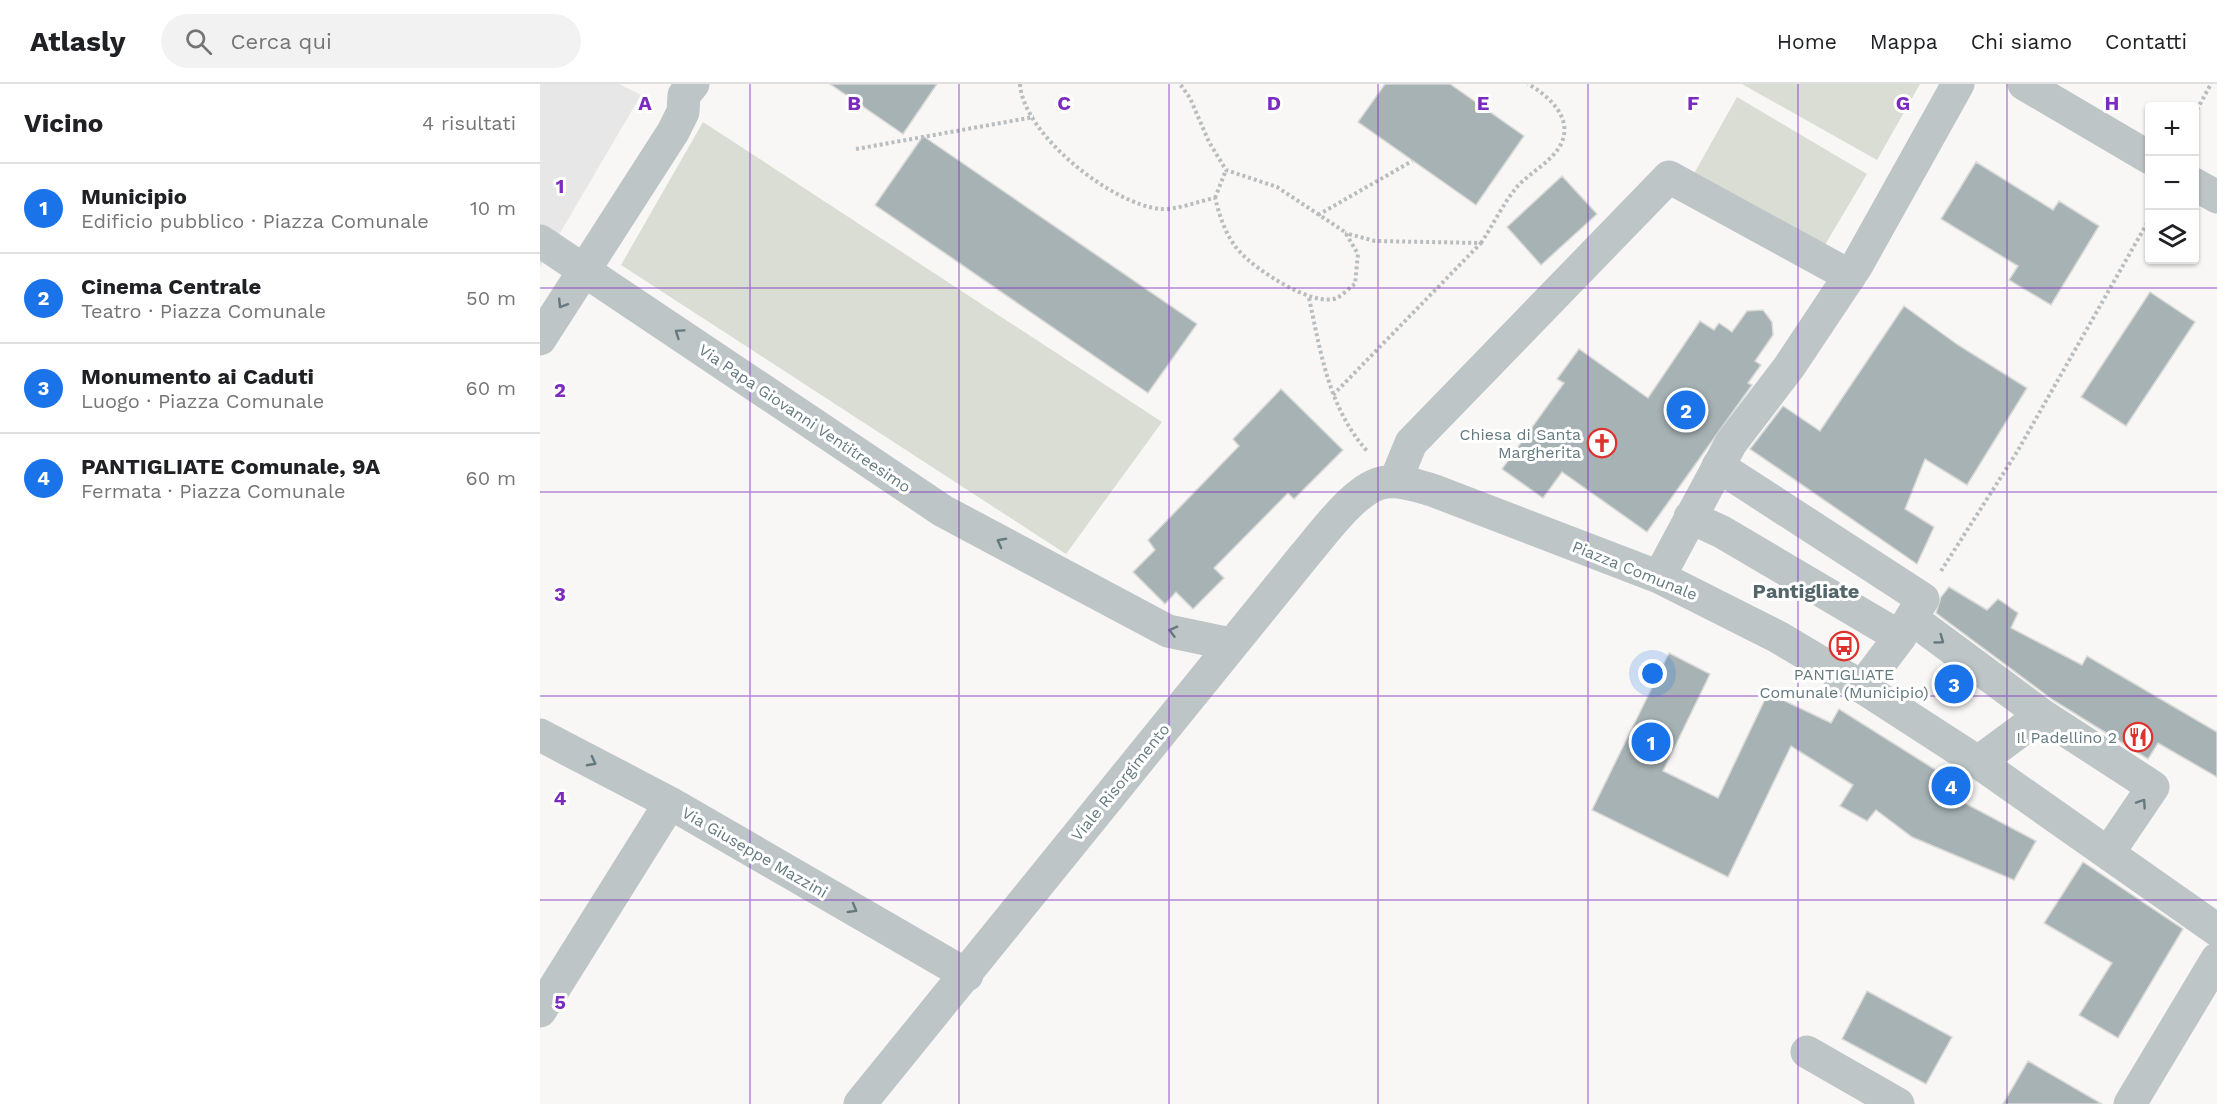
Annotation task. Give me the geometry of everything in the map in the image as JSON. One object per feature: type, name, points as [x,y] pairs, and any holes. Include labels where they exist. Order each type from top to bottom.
[{"type":"street","points":[[1659,577],[1731,443],[1810,336],[1850,276],[1958,84]]},
{"type":"street","points":[[2024,84],[2147,156]]},
{"type":"street","points":[[540,339],[673,132],[683,112],[683,88]]},
{"type":"street","points":[[1395,482],[1411,443],[1669,177],[1850,276]]},
{"type":"street","points":[[2199,187],[2217,197]]},
{"type":"street","name":"Via Papa Giovanni Ventitreesimo","points":[[540,241],[943,511],[1168,631],[1230,644]]},
{"type":"street","points":[[1718,466],[1746,484],[1911,618],[2042,714],[2153,787],[2109,852]]},
{"type":"street","name":"Viale Risorgimento","points":[[860,1104],[967,975],[1230,644],[1353,502],[1375,485],[1395,482]]},
{"type":"street","name":"Piazza Comunale","points":[[1395,482],[1432,490],[1659,577],[1778,637],[1862,687],[1978,762],[2217,930]]},
{"type":"street","points":[[1690,517],[1911,618]]},
{"type":"street","points":[[1862,687],[1911,618]]},
{"type":"street","points":[[1978,762],[2042,714]]},
{"type":"street","name":"Via Giuseppe Mazzini","points":[[540,735],[669,803],[967,975]]},
{"type":"street","points":[[540,1011],[669,803]]},
{"type":"street","points":[[2130,1104],[2217,959]]},
{"type":"street","points":[[1807,1052],[1898,1104]]},
{"type":"path","points":[[1020,84],[1021,97],[1052,144],[1091,179],[1126,201],[1162,209],[1215,198]]},
{"type":"path","points":[[1180,84],[1190,98],[1209,142],[1226,170],[1277,187],[1345,232],[1375,241],[1481,243]]},
{"type":"path","points":[[1333,395],[1481,243],[1516,188],[1560,146],[1564,126],[1558,106],[1545,93],[1528,84]]},
{"type":"path","points":[[2199,106],[2211,84]]},
{"type":"path","points":[[856,149],[1034,117]]},
{"type":"path","points":[[1318,215],[1412,161]]},
{"type":"path","points":[[1226,170],[1215,198],[1222,225],[1240,252],[1295,292],[1309,298],[1336,299],[1355,284],[1358,254],[1345,232]]},
{"type":"path","points":[[1911,618],[2017,452],[2145,227]]},
{"type":"path","points":[[1309,298],[1327,382],[1333,395],[1351,433],[1395,482]]},
{"type":"shaded area","points":[[540,84],[619,84],[641,95],[540,267]]},
{"type":"shaded area","points":[[1742,84],[1920,84],[1877,160]]},
{"type":"shaded area","points":[[1737,97],[1867,174],[1819,255],[1691,179]]},
{"type":"shaded area","points":[[703,122],[1162,422],[1066,554],[621,265]]},
{"type":"building","points":[[830,84],[937,84],[903,134]]},
{"type":"building","points":[[1385,84],[1450,84],[1524,136],[1476,205],[1358,122]]},
{"type":"building","points":[[923,136],[1197,324],[1148,393],[875,205]]},
{"type":"building","points":[[1976,162],[2053,210],[2059,201],[2099,226],[2051,305],[2009,280],[2018,266],[1941,219]]},
{"type":"building","points":[[1562,176],[1597,214],[1541,265],[1507,227]]},
{"type":"building","points":[[2150,292],[2195,322],[2126,426],[2081,397]]},
{"type":"building","points":[[1904,306],[1958,345],[2027,388],[1967,485],[1925,459],[1905,509],[1934,527],[1917,564],[1750,449],[1783,406],[1820,431]]},
{"type":"building","points":[[1763,310],[1772,322],[1773,335],[1755,361],[1761,365],[1748,383],[1752,385],[1647,532],[1562,472],[1543,498],[1502,469],[1564,383],[1557,379],[1579,349],[1648,398],[1700,321],[1714,330],[1719,323],[1732,332],[1747,311]]},
{"type":"building","points":[[1281,389],[1343,450],[1294,499],[1288,493],[1214,568],[1224,578],[1193,609],[1176,592],[1165,604],[1133,572],[1155,550],[1148,540],[1239,446],[1233,439]]},
{"type":"building","points":[[1949,587],[1987,610],[1998,599],[2018,613],[2011,628],[2082,665],[2087,656],[2217,732],[2217,777],[2158,743],[2148,759],[2053,700],[1936,613],[1941,597]]},
{"type":"building","points":[[1669,653],[1710,674],[1663,771],[1718,798],[1768,693],[1831,723],[1839,709],[1950,779],[1940,790],[2036,841],[2014,880],[1912,837],[1876,810],[1867,821],[1840,806],[1853,785],[1791,746],[1728,877],[1592,810]]},
{"type":"building","points":[[2083,862],[2183,929],[2118,1038],[2079,1015],[2112,963],[2044,923]]},
{"type":"building","points":[[1867,991],[1952,1037],[1926,1084],[1842,1039]]},
{"type":"building","points":[[2028,1061],[2102,1104],[2003,1104]]},
{"type":"place","name":"Cinema Centrale","points":[[1686,410]]},
{"type":"place","name":"Chiesa di Santa Margherita","points":[[1602,443]]},
{"type":"place","name":"PANTIGLIATE Comunale (Municipio)","points":[[1844,646]]},
{"type":"place","name":"Monumento ai Caduti","points":[[1954,684]]},
{"type":"place","name":"Il Padellino 2","points":[[2138,737]]},
{"type":"place","name":"Municipio","points":[[1651,742]]},
{"type":"place","name":"PANTIGLIATE Comunale, 9A","points":[[1951,786]]},
{"type":"district","name":"Pantigliate","points":[[1806,591]]}]
